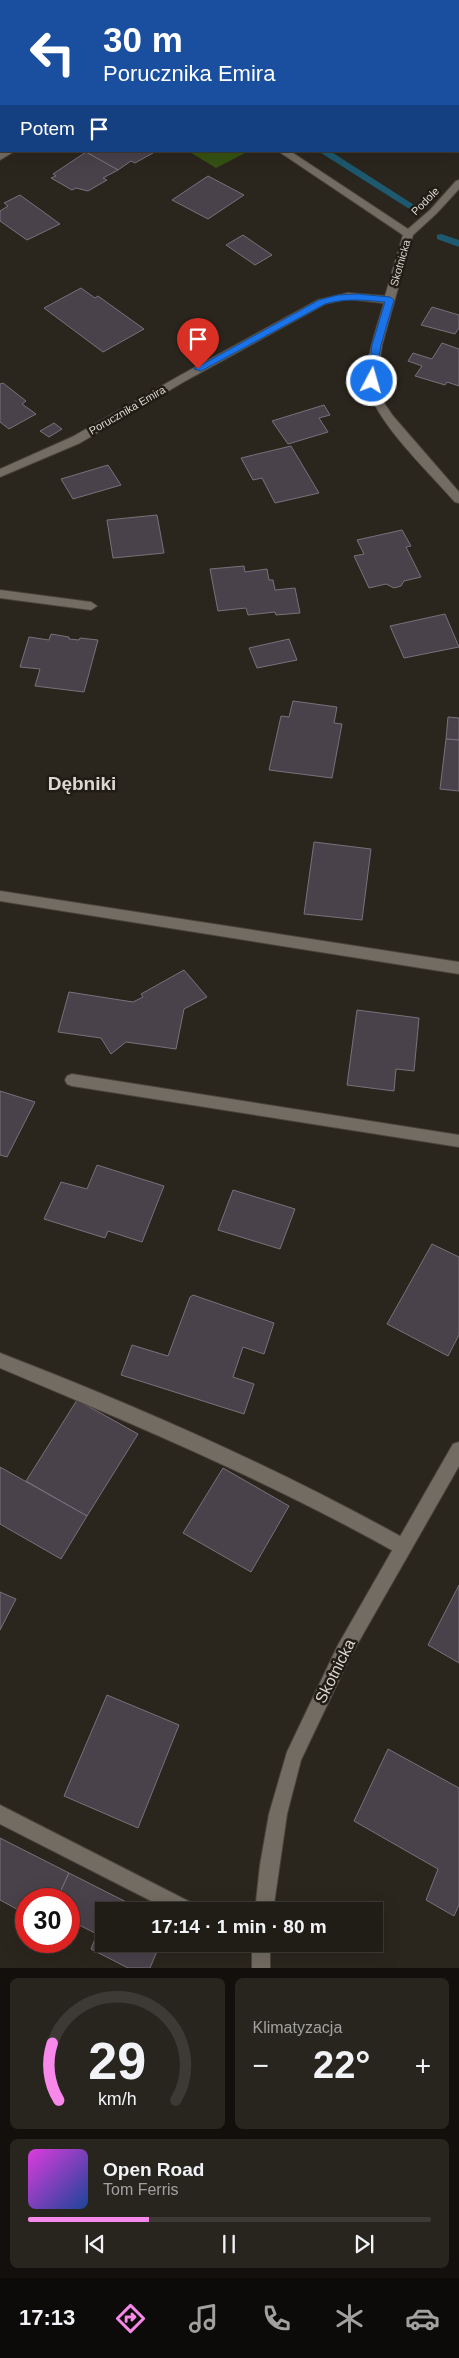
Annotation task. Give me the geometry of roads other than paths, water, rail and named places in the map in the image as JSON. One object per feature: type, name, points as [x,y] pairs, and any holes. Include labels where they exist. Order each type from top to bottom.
[{"type":"street","name":"Skotnicka","points":[[285,152],[408,234],[372,366],[372,381],[377,400],[389,419],[459,499]]},
{"type":"street","name":"Podole","points":[[408,234],[433,212],[459,183]]},
{"type":"street","name":"Porucznika Emira","points":[[0,473],[56,451],[182,378],[322,302],[348,296],[390,300]]},
{"type":"street","points":[[0,594],[91,606]]},
{"type":"street","points":[[0,896],[459,968]]},
{"type":"street","points":[[72,1080],[459,1141]]},
{"type":"street","points":[[0,1360],[232,1458],[353,1518],[402,1547]]},
{"type":"street","name":"Skotnicka","points":[[265,1902],[278,1814],[293,1758],[344,1651],[459,1450]]},
{"type":"street","points":[[0,1814],[172,1902]]},
{"type":"street","points":[[261,1952],[261,1968]]},
{"type":"waterway","points":[[325,152],[417,210]]},
{"type":"waterway","points":[[441,237],[459,244]]},
{"type":"district","name":"Dębniki","points":[[82,783]]}]
